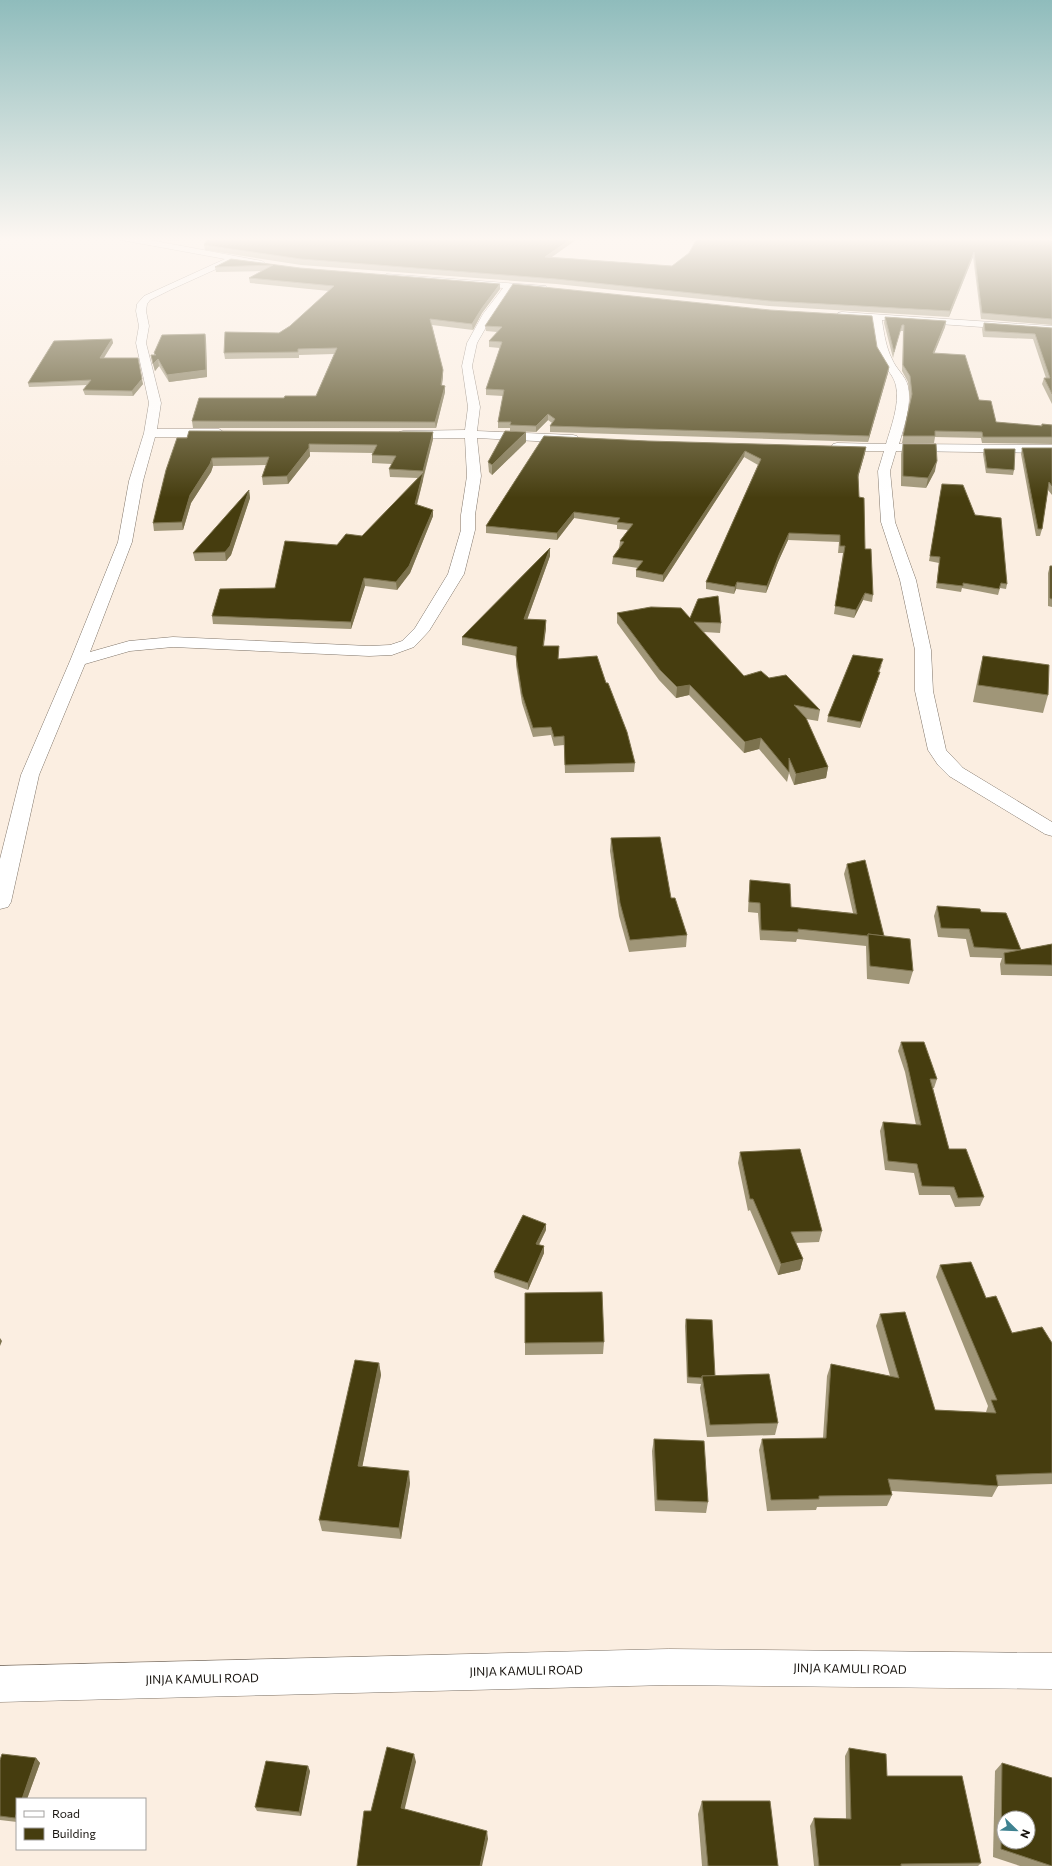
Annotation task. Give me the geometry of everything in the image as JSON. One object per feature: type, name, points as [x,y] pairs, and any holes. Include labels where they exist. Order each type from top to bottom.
[{"type":"street","points":[[0,902],[30,775],[78,661],[125,542],[136,482],[150,433],[155,402],[141,343],[144,324]]},
{"type":"street","points":[[78,661],[129,646],[173,642],[368,651],[392,650],[408,644],[421,631],[456,574],[468,530],[468,515],[474,476],[471,434],[474,407],[467,366],[472,343],[482,324]]},
{"type":"street","points":[[878,324],[878,339],[887,361],[897,374],[902,385],[903,396],[898,425],[884,470],[888,522],[908,580],[923,650],[924,691],[937,750],[956,772],[1052,830]]},
{"type":"street","points":[[996,324],[1052,329]]},
{"type":"street","points":[[150,433],[231,433]]},
{"type":"street","points":[[392,435],[471,434],[586,439]]},
{"type":"street","points":[[828,447],[1052,449]]},
{"type":"street","name":"JINJA KAMULI ROAD","points":[[0,1684],[669,1667],[1052,1671]]},
{"type":"building","points":[[292,324],[431,324],[443,370],[441,385],[445,386],[435,422],[192,421],[199,398],[284,398],[285,396],[316,396],[337,348],[298,349],[298,352],[224,353],[225,332],[279,333]]},
{"type":"building","points":[[486,324],[873,324],[877,347],[889,367],[869,436],[550,426],[555,419],[548,414],[536,426],[510,425],[511,422],[498,422],[504,390],[486,389],[502,342],[489,341],[502,327],[485,326]]},
{"type":"building","points":[[887,324],[945,324],[933,353],[965,355],[979,400],[991,401],[996,422],[1042,426],[1042,424],[1052,425],[1052,437],[983,437],[982,432],[935,431],[935,436],[903,436],[912,394],[910,376],[903,365],[904,325],[902,325],[894,352]]},
{"type":"building","points":[[984,324],[1052,328],[1052,394],[1044,378],[1050,378],[1035,334],[985,331]]},
{"type":"building","points":[[205,334],[206,370],[167,375],[158,359],[153,364],[151,355],[156,355],[154,353],[162,335]]},
{"type":"building","points":[[112,339],[100,358],[138,358],[142,379],[132,391],[83,390],[91,380],[28,383],[54,341]]},
{"type":"building","points":[[189,431],[433,432],[423,471],[389,469],[396,456],[372,455],[377,445],[309,444],[309,448],[287,476],[262,477],[269,457],[212,458],[210,464],[190,495],[182,522],[153,523],[166,470],[177,438],[187,438]]},
{"type":"building","points":[[505,431],[526,432],[492,465],[488,462]]},
{"type":"building","points":[[544,436],[648,441],[866,447],[858,475],[859,497],[864,498],[865,549],[871,549],[873,595],[865,593],[856,610],[835,606],[845,546],[840,546],[840,535],[789,533],[767,586],[737,582],[735,587],[706,582],[761,459],[745,451],[663,575],[636,570],[643,561],[613,557],[624,542],[620,541],[633,524],[617,522],[620,518],[574,512],[557,533],[486,526]]},
{"type":"building","points":[[903,444],[936,444],[937,461],[928,478],[903,476]]},
{"type":"building","points":[[1022,448],[1052,448],[1052,486],[1049,482],[1042,529],[1038,529]]},
{"type":"building","points":[[984,449],[1015,449],[1014,470],[987,468]]},
{"type":"building","points":[[423,473],[415,504],[433,510],[409,566],[396,582],[364,578],[351,622],[212,616],[220,589],[275,588],[285,541],[337,545],[346,534],[362,536]]},
{"type":"building","points":[[942,484],[963,485],[975,515],[1001,518],[1007,584],[1001,583],[999,589],[963,583],[963,586],[937,583],[940,557],[930,556]]},
{"type":"building","points":[[249,490],[230,546],[225,552],[193,553]]},
{"type":"building","points":[[550,548],[524,619],[546,620],[543,646],[559,646],[558,659],[597,656],[606,683],[608,683],[627,732],[635,763],[565,765],[564,736],[554,737],[551,727],[533,728],[522,694],[516,656],[517,647],[462,637]]},
{"type":"building","points":[[1050,566],[1052,566],[1052,599],[1050,598]]},
{"type":"building","points":[[718,596],[721,623],[694,622],[744,676],[761,671],[769,678],[786,675],[820,710],[794,705],[806,718],[828,767],[796,774],[789,758],[789,772],[761,738],[745,742],[690,685],[677,687],[660,670],[617,613],[651,607],[681,608],[690,618],[698,599]]},
{"type":"building","points":[[853,655],[883,659],[878,672],[880,672],[861,722],[828,716]]},
{"type":"building","points":[[983,656],[1049,665],[1048,695],[978,685]]},
{"type":"building","points":[[660,837],[671,898],[675,898],[687,935],[630,940],[620,903],[611,838]]},
{"type":"building","points":[[865,860],[884,936],[868,934],[868,936],[798,929],[798,932],[761,930],[760,903],[749,902],[750,880],[790,884],[791,907],[857,914],[847,864]]},
{"type":"building","points":[[937,906],[980,909],[981,912],[1006,913],[1021,950],[974,947],[969,929],[941,928]]},
{"type":"building","points":[[868,934],[910,939],[913,971],[870,966]]},
{"type":"building","points":[[1052,944],[1052,965],[1005,964],[1004,953]]},
{"type":"building","points":[[901,1042],[924,1042],[937,1079],[930,1079],[949,1149],[966,1149],[984,1197],[958,1198],[954,1187],[922,1186],[917,1164],[888,1161],[883,1122],[921,1125]]},
{"type":"building","points":[[800,1149],[822,1231],[791,1232],[803,1259],[781,1264],[753,1199],[750,1199],[740,1152]]},
{"type":"building","points":[[523,1215],[546,1224],[536,1244],[544,1246],[528,1283],[494,1272]]},
{"type":"building","points":[[971,1262],[986,1298],[996,1296],[1012,1333],[1042,1327],[1052,1343],[1052,1473],[996,1475],[998,1486],[888,1479],[892,1495],[819,1496],[819,1499],[771,1500],[762,1439],[826,1438],[831,1364],[899,1378],[880,1314],[905,1312],[935,1410],[996,1413],[991,1400],[997,1400],[940,1265]]},
{"type":"building","points":[[602,1292],[604,1342],[525,1343],[525,1293]]},
{"type":"building","points":[[686,1319],[712,1320],[715,1376],[702,1376],[702,1378],[688,1377]]},
{"type":"building","points":[[355,1360],[379,1363],[358,1466],[409,1471],[399,1528],[319,1520]]},
{"type":"building","points":[[769,1374],[778,1423],[710,1425],[702,1376]]},
{"type":"building","points":[[654,1439],[704,1441],[708,1502],[657,1500]]},
{"type":"building","points":[[387,1747],[414,1754],[401,1808],[487,1831],[480,1866],[357,1866],[364,1811],[371,1811]]},
{"type":"building","points":[[849,1748],[886,1754],[887,1776],[962,1776],[981,1863],[901,1864],[901,1866],[819,1866],[814,1818],[851,1819]]},
{"type":"building","points":[[2,1754],[36,1758],[22,1798],[16,1798],[15,1818],[0,1816],[0,1760]]},
{"type":"building","points":[[266,1761],[308,1766],[299,1812],[255,1807]]},
{"type":"building","points":[[1002,1763],[1052,1778],[1052,1866],[1004,1850],[1036,1850],[1036,1810],[1001,1810]]},
{"type":"building","points":[[702,1801],[770,1801],[778,1866],[708,1866]]}]
